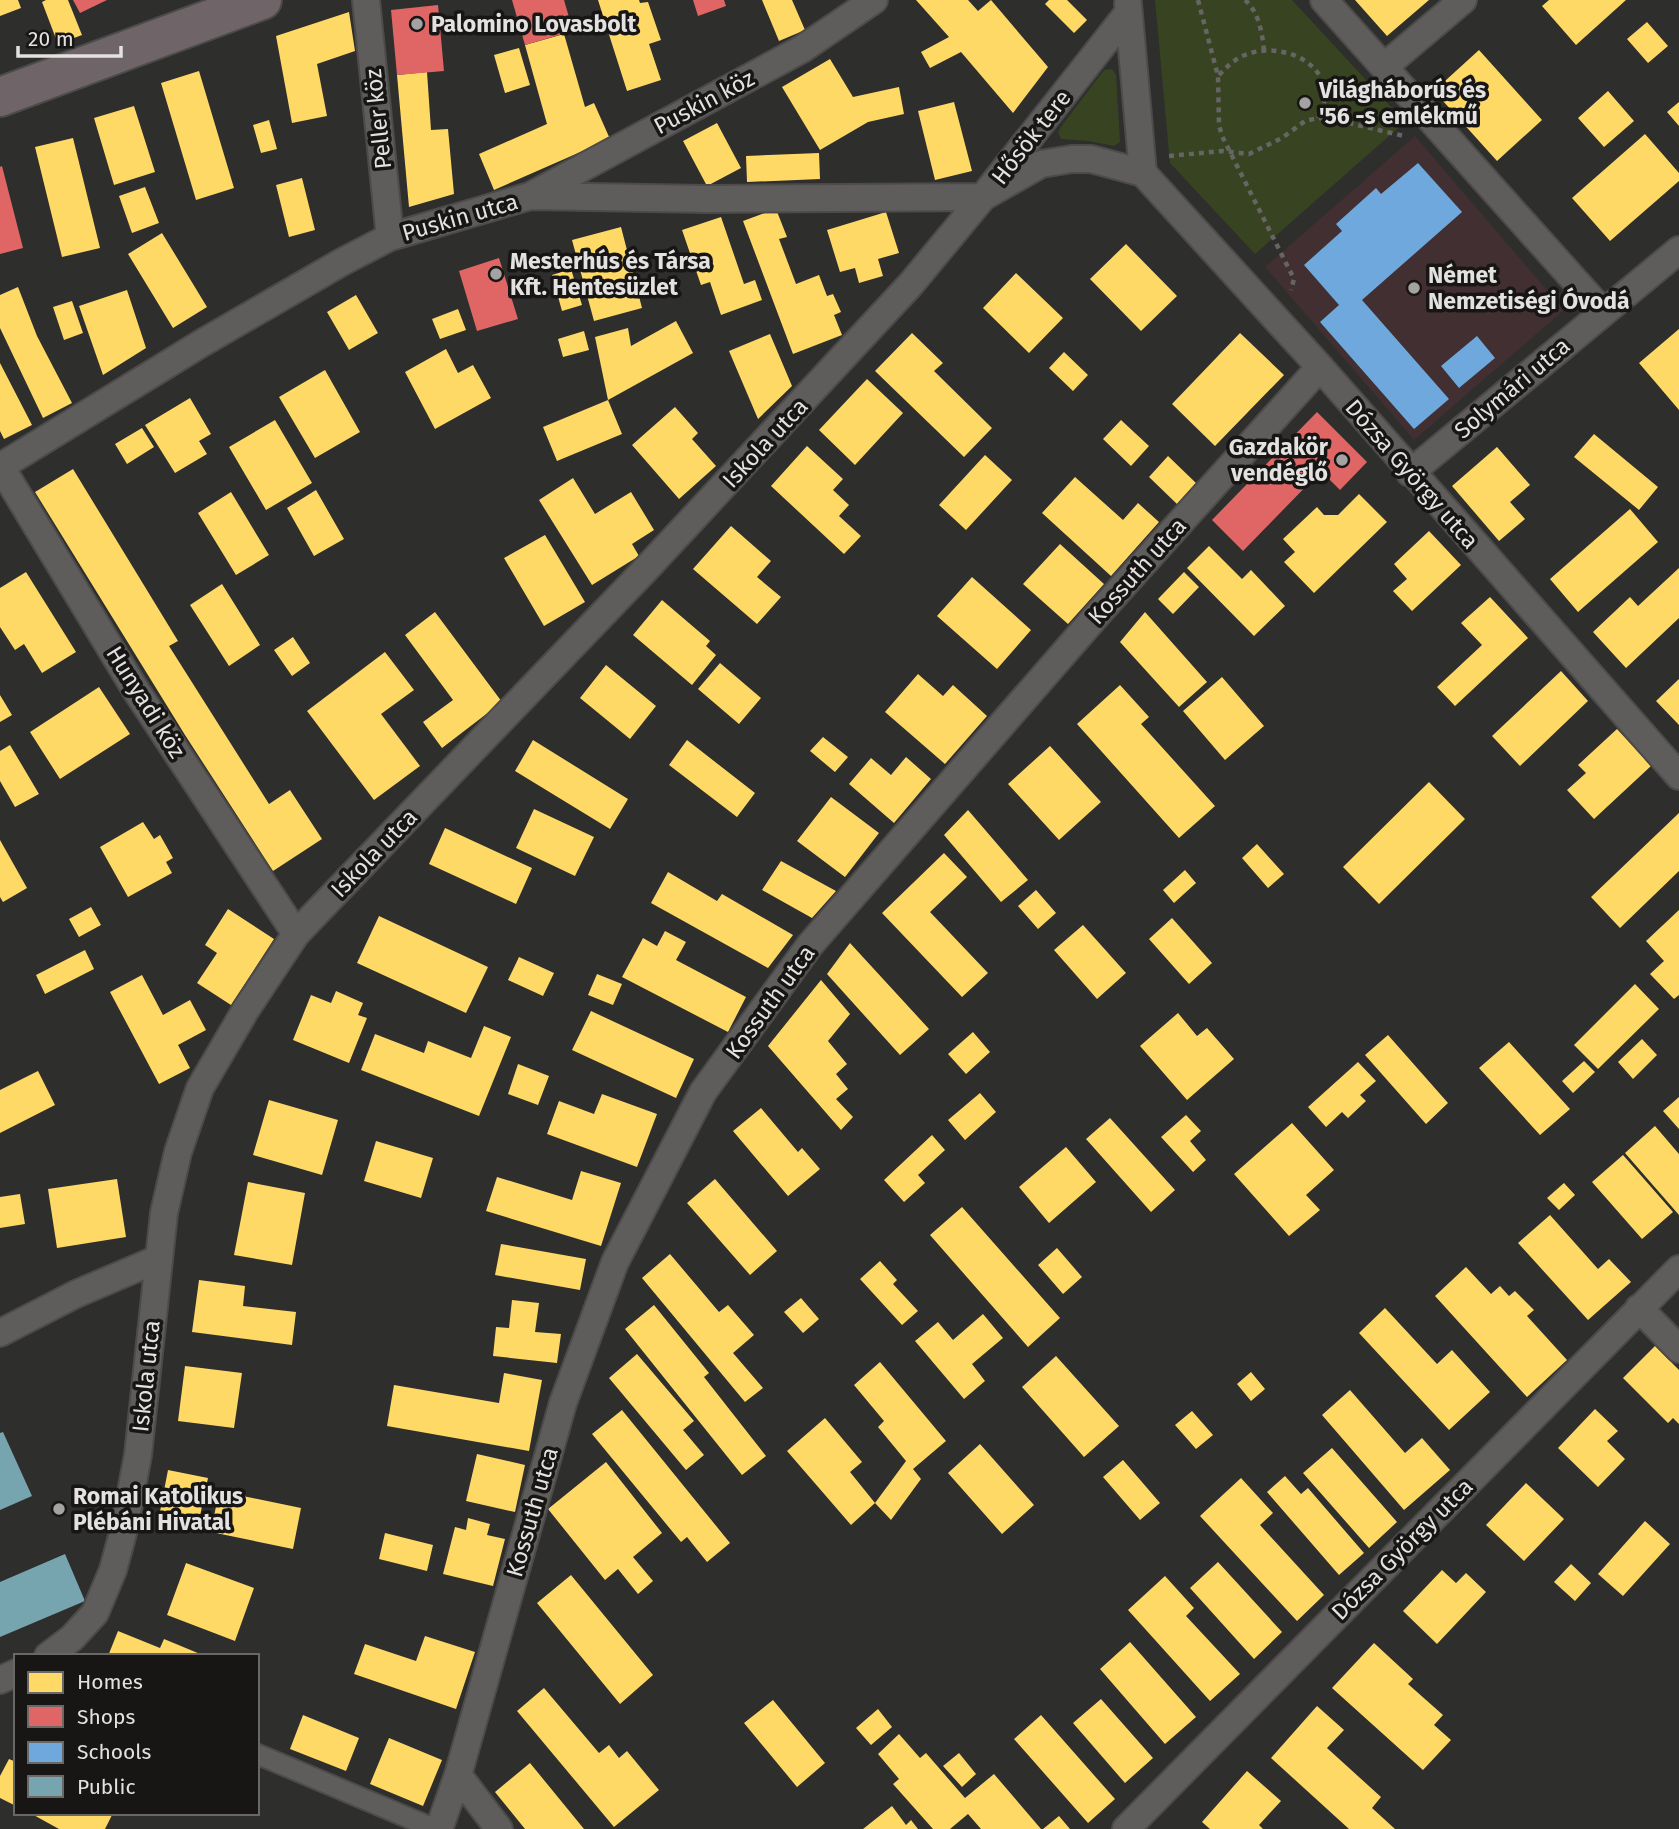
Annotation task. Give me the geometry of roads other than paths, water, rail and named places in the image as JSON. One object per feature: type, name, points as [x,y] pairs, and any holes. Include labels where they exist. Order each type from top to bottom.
[{"type":"main road","points":[[0,97],[262,0]]},
{"type":"street","name":"Peller köz","points":[[366,0],[390,237]]},
{"type":"street","name":"Puskin köz","points":[[530,196],[802,50],[874,0]]},
{"type":"street","points":[[1324,0],[1603,312]]},
{"type":"street","points":[[1385,66],[1463,0]]},
{"type":"street","name":"Hősök tere","points":[[983,197],[1041,164],[1072,159],[1142,161],[1128,7]]},
{"type":"street","name":"Hősök tere","points":[[983,197],[1128,7]]},
{"type":"street","name":"Dózsa György utca","points":[[1142,161],[1410,473],[1679,776]]},
{"type":"street","name":"Puskin utca","points":[[1,467],[214,336],[390,237],[530,196],[707,199],[983,197]]},
{"type":"street","name":"Iskola utca","points":[[51,1654],[72,1638],[95,1614],[113,1570],[138,1455],[164,1213],[178,1152],[200,1088],[245,1011],[296,934],[822,382],[911,284],[983,197]]},
{"type":"street","name":"Solymári utca","points":[[1410,473],[1679,250]]},
{"type":"street","name":"Kossuth utca","points":[[437,1829],[458,1775],[563,1403],[615,1262],[704,1092],[810,945],[1098,614],[1320,367]]},
{"type":"street","name":"Hunyadi köz","points":[[1,467],[135,689],[296,934]]},
{"type":"street","points":[[0,1333],[76,1294],[158,1259]]},
{"type":"street","name":"Dózsa György utca","points":[[1126,1829],[1679,1269]]},
{"type":"street","points":[[1639,1308],[1679,1349]]},
{"type":"street","points":[[259,1755],[437,1829]]},
{"type":"street","points":[[458,1775],[499,1829]]},
{"type":"place","name":"Palomino Lovasbolt","points":[[417,24]]},
{"type":"place","name":"Világháborús és '56 -s emlékmű","points":[[1305,103]]},
{"type":"place","name":"Mesterhús és Társa Kft. Hentesüzlet","points":[[496,274]]},
{"type":"place","name":"Német Nemzetiségi Óvodá","points":[[1414,288]]},
{"type":"place","name":"Gazdakör vendéglő","points":[[1342,460]]},
{"type":"place","name":"Romai Katolikus Plébáni Hivatal","points":[[59,1509]]}]
